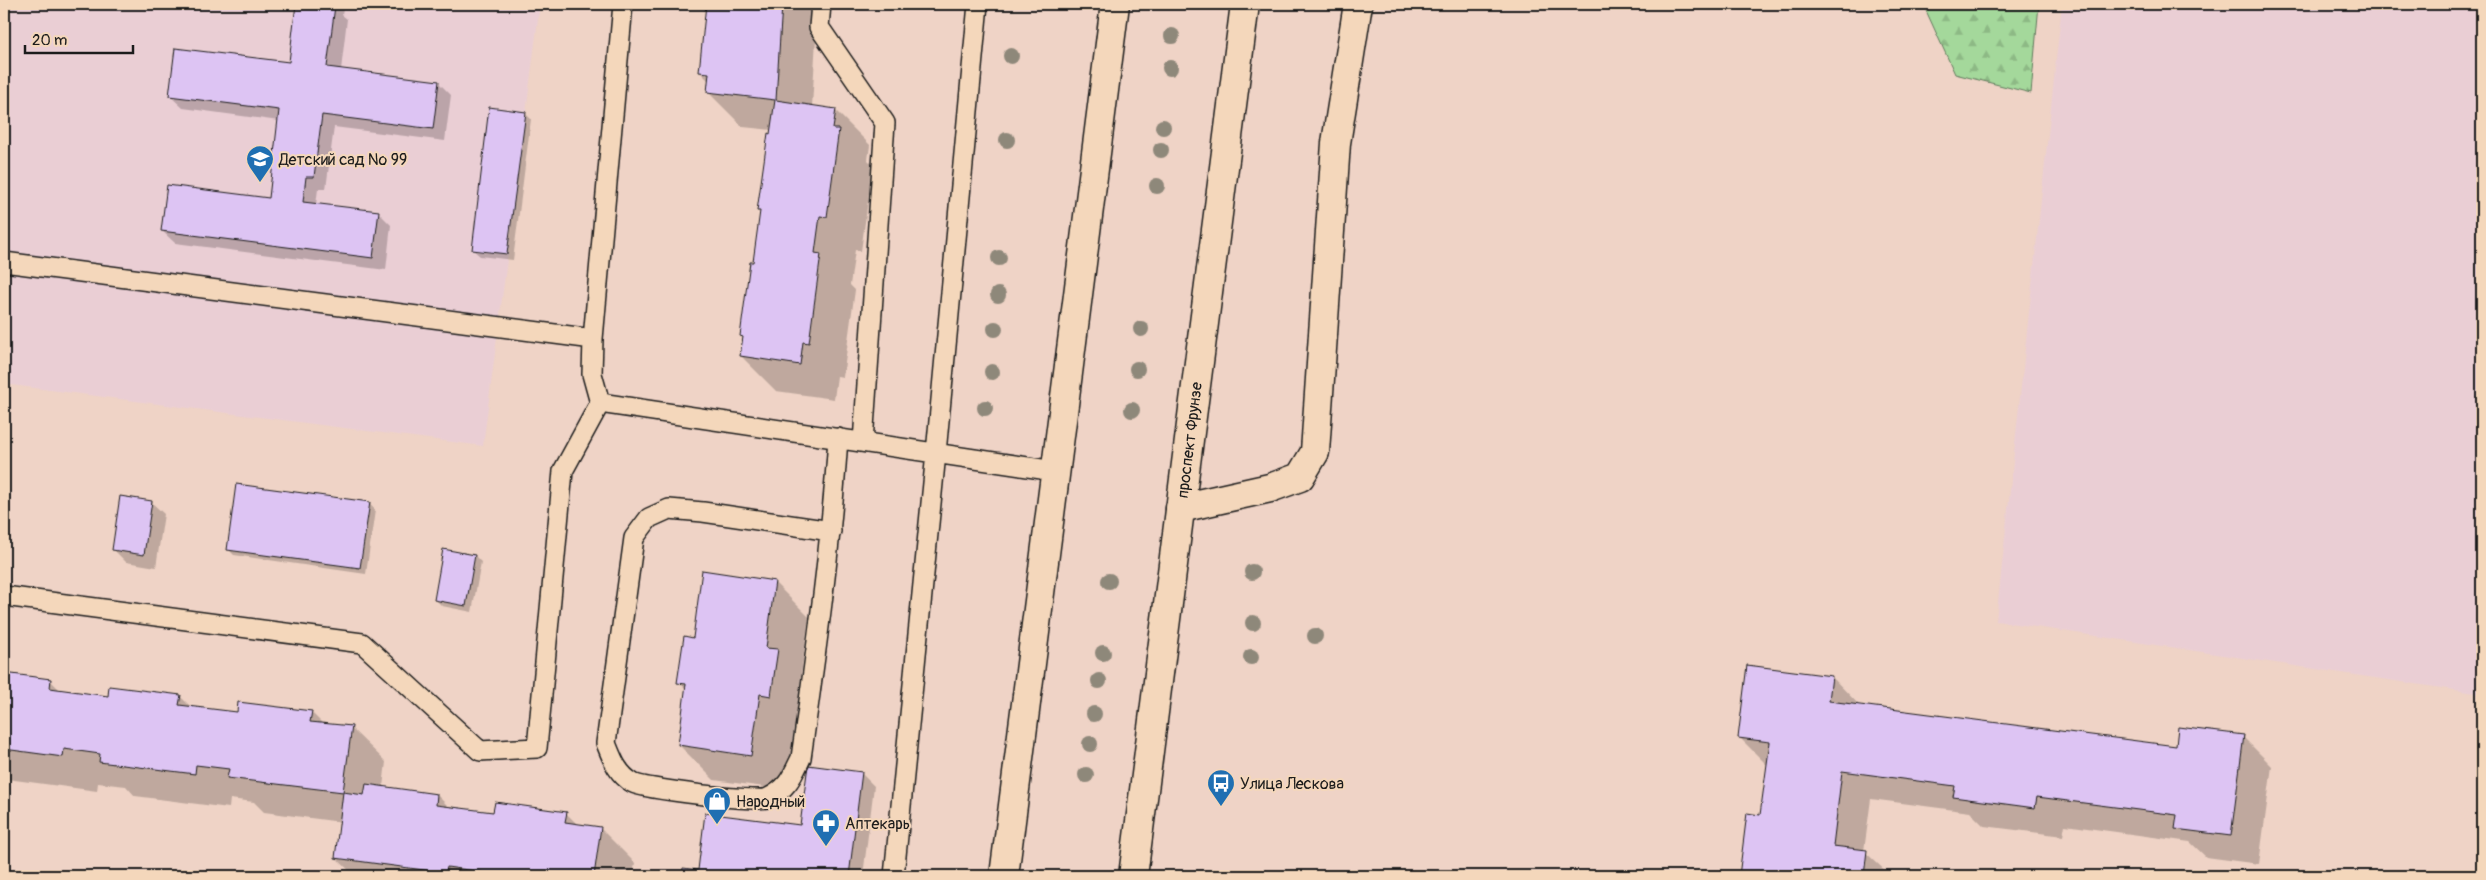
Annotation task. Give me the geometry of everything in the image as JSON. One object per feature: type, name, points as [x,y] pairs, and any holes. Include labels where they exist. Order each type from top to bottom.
[{"type":"main road","points":[[1004,876],[1115,4]]},
{"type":"main road","name":"проспект Фрунзе","points":[[1133,876],[1245,4]]},
{"type":"main road","points":[[1180,508],[1270,488],[1300,477],[1315,452],[1336,143],[1358,4]]},
{"type":"lane","points":[[4,596],[362,643],[480,751],[537,748],[563,471],[600,403],[592,374],[593,339],[622,4]]},
{"type":"lane","points":[[821,4],[819,27],[885,123],[863,442]]},
{"type":"lane","points":[[894,876],[978,4]]},
{"type":"lane","points":[[4,262],[593,339]]},
{"type":"lane","points":[[600,403],[1055,471]]},
{"type":"lane","points":[[831,531],[703,512],[669,510],[649,518],[634,538],[606,743],[615,767],[633,783],[744,800],[766,799],[788,784],[801,758],[831,531],[838,438]]},
{"type":"shaded area","name":"Детский сад № 99","points":[[4,4],[540,4],[483,446],[4,384]]},
{"type":"shaded area","points":[[2062,4],[2482,4],[2482,694],[1996,621]]},
{"type":"green space","points":[[1923,4],[2039,4],[2031,93],[1955,74]]},
{"type":"building","points":[[296,4],[335,6],[327,67],[439,81],[433,129],[322,115],[314,177],[306,177],[303,202],[379,211],[373,258],[161,231],[167,185],[269,198],[279,110],[169,96],[175,48],[289,62]]},
{"type":"building","points":[[706,4],[782,4],[776,100],[836,109],[833,129],[839,129],[827,217],[820,216],[815,253],[821,254],[809,343],[803,342],[800,365],[740,356],[743,337],[740,336],[750,262],[753,262],[760,211],[757,211],[768,133],[770,134],[775,100],[707,92],[709,73],[699,72]]},
{"type":"building","points":[[489,107],[526,112],[507,254],[472,250]]},
{"type":"building","points":[[236,484],[370,502],[360,568],[227,550]]},
{"type":"building","points":[[120,496],[152,501],[144,555],[112,550]]},
{"type":"building","points":[[443,549],[475,555],[466,606],[434,600]]},
{"type":"building","points":[[702,570],[775,581],[766,648],[778,649],[771,696],[760,694],[751,756],[678,745],[686,684],[677,683],[684,636],[693,638]]},
{"type":"building","points":[[1747,665],[1832,676],[1829,701],[2176,746],[2178,727],[2244,735],[2231,836],[2175,829],[2177,815],[2037,797],[2035,808],[1953,797],[1955,786],[1842,771],[1833,846],[1867,850],[1864,876],[1739,876],[1747,813],[1760,815],[1770,742],[1738,738]]},
{"type":"building","points":[[4,673],[51,679],[50,688],[108,696],[109,686],[181,695],[179,705],[237,712],[238,702],[312,711],[310,722],[352,726],[343,792],[227,778],[229,769],[196,765],[195,774],[99,762],[100,754],[64,749],[63,757],[4,749]]},
{"type":"building","points":[[808,765],[862,772],[849,876],[682,876],[683,868],[698,870],[705,813],[800,825]]},
{"type":"building","points":[[366,784],[437,794],[436,805],[493,812],[495,802],[567,812],[565,822],[601,827],[594,876],[481,876],[482,872],[447,867],[446,873],[335,858],[343,792],[364,795]]},
{"type":"place","name":"Детский сад № 99","points":[[260,183]]},
{"type":"place","name":"Улица Лескова","points":[[1221,807]]},
{"type":"place","name":"Народный","points":[[717,825]]},
{"type":"place","name":"Аптекарь","points":[[826,847]]}]
